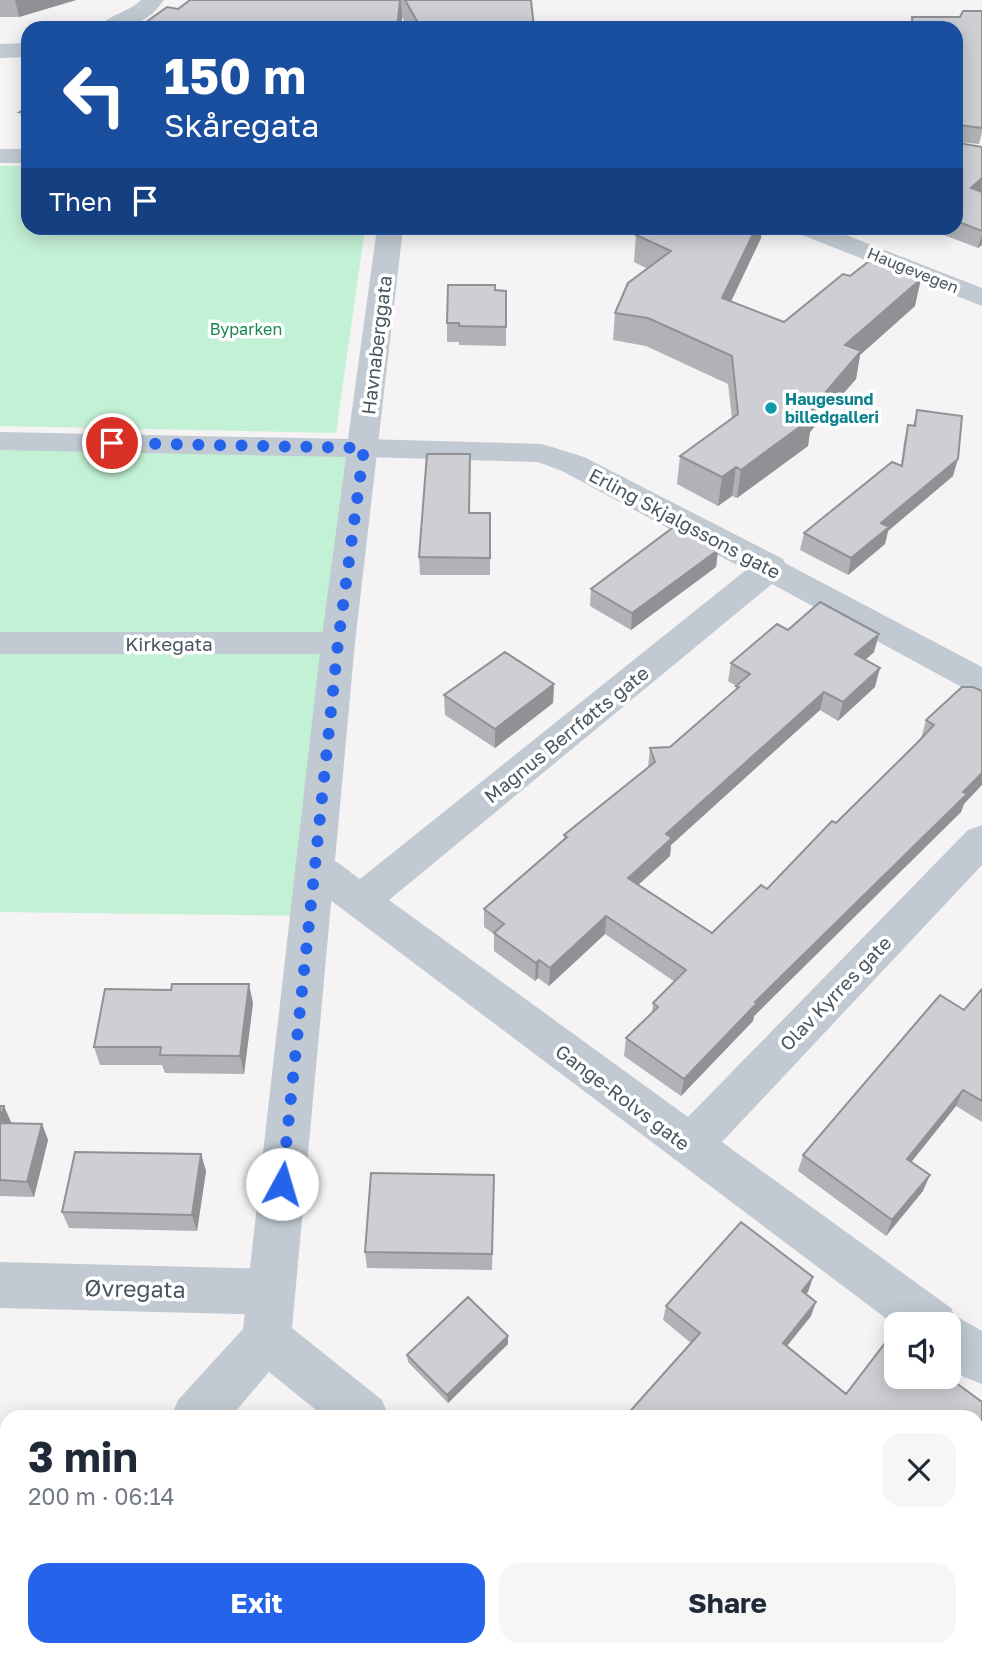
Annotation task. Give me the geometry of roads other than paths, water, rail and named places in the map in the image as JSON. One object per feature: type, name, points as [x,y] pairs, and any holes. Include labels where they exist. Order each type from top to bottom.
[{"type":"street","points":[[121,21],[146,7]]},
{"type":"street","points":[[0,51],[21,50]]},
{"type":"street","points":[[0,156],[21,156]]},
{"type":"street","name":"Havnaberggata","points":[[266,1339],[338,643],[389,235]]},
{"type":"street","name":"Haugevegen","points":[[824,235],[982,298]]},
{"type":"street","name":"Erling Skjalgssons gate","points":[[0,441],[541,453],[573,464],[771,567],[982,682]]},
{"type":"street","name":"Magnus Berrføtts gate","points":[[360,901],[771,567]]},
{"type":"street","name":"Kirkegata","points":[[0,643],[338,643]]},
{"type":"street","name":"Olav Kyrres gate","points":[[689,1146],[982,841]]},
{"type":"street","name":"Gange-Rolvs gate","points":[[315,867],[916,1312]]},
{"type":"street","name":"Øvregata","points":[[0,1285],[271,1292]]},
{"type":"street","points":[[203,1410],[266,1339],[355,1410]]},
{"type":"street","points":[[961,1345],[982,1360]]},
{"type":"place","name":"Haugesund billedgalleri","points":[[771,408]]},
{"type":"park label","name":"Byparken","points":[[246,329]]}]
